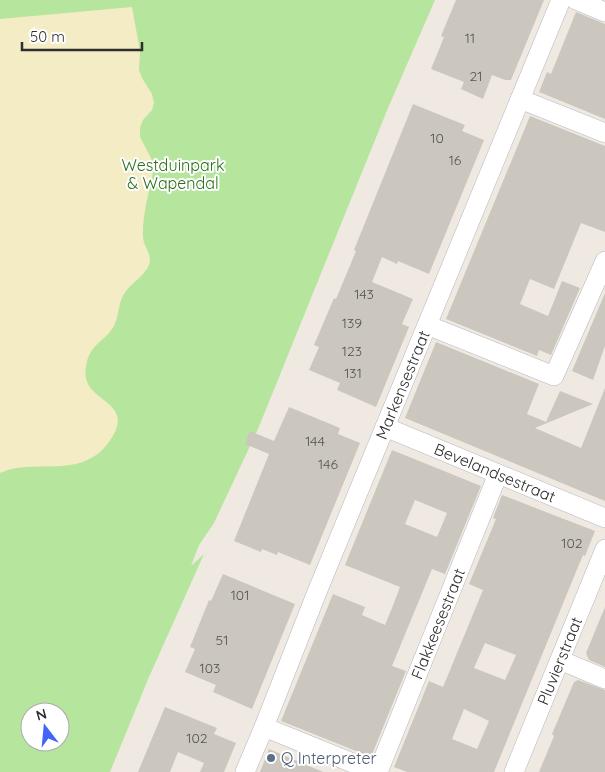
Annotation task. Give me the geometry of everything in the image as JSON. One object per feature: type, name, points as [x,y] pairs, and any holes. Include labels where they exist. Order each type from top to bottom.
[{"type":"street","name":"Markensestraat","points":[[245,772],[299,635],[561,0]]},
{"type":"street","points":[[576,0],[605,12]]},
{"type":"street","points":[[520,99],[605,133]]},
{"type":"street","points":[[428,325],[554,376],[605,262]]},
{"type":"street","name":"Bevelandsestraat","points":[[385,427],[605,518]]},
{"type":"street","name":"Flakkeesestraat","points":[[376,772],[498,474]]},
{"type":"street","name":"Pluvierstraat","points":[[514,772],[605,550]]},
{"type":"street","points":[[560,660],[605,679]]},
{"type":"street","points":[[264,727],[376,772]]},
{"type":"green space","name":"Westduinpark & Wapendal","points":[[0,0],[435,0],[388,108],[258,429],[214,523],[199,545],[191,566],[204,554],[149,677],[110,772],[0,772]]},
{"type":"sand","points":[[132,7],[140,51],[139,70],[152,94],[154,103],[152,110],[143,120],[140,128],[140,137],[153,163],[143,229],[143,240],[150,261],[145,272],[123,295],[114,326],[94,347],[86,366],[86,378],[90,387],[116,412],[118,421],[115,432],[102,451],[87,460],[62,466],[25,467],[0,473],[0,19]]},
{"type":"building","points":[[456,0],[544,0],[511,80],[505,80],[492,75],[483,99],[461,89],[464,82],[431,69],[444,37],[441,36]]},
{"type":"building","points":[[576,12],[605,24],[605,119],[539,92],[547,72],[551,74]]},
{"type":"building","points":[[413,104],[465,125],[462,131],[484,140],[429,274],[398,261],[397,264],[382,257],[372,282],[413,299],[402,324],[409,327],[376,407],[337,390],[340,383],[309,370],[319,347],[314,345],[356,251],[354,250]]},
{"type":"building","points":[[530,116],[605,146],[605,232],[581,223],[554,289],[530,279],[520,304],[548,316],[562,281],[580,288],[551,355],[539,350],[537,356],[446,319]]},
{"type":"building","points":[[605,293],[605,346],[593,380],[572,371]]},
{"type":"building","points":[[436,342],[539,384],[527,414],[546,422],[560,391],[593,404],[535,428],[581,448],[605,388],[605,501],[405,418]]},
{"type":"building","points":[[289,407],[340,428],[338,434],[360,443],[310,565],[278,552],[277,555],[262,549],[261,552],[234,541],[269,454],[245,444],[250,431],[274,441]]},
{"type":"building","points":[[392,450],[481,486],[445,574],[432,569],[392,666],[406,671],[371,757],[281,721],[333,594],[365,607],[362,615],[385,625],[392,608],[400,587],[345,565]],"holes":[[[415,500],[447,513],[437,537],[405,524]]]},
{"type":"building","points":[[502,495],[595,531],[585,556],[583,555],[494,772],[407,772],[394,767],[429,681],[443,687],[483,590],[469,584],[496,519],[493,518]],"holes":[[[485,643],[516,655],[505,680],[474,668]],[[464,709],[489,721],[477,749],[452,739]]]},
{"type":"building","points":[[223,574],[295,604],[252,709],[213,692],[216,685],[185,672],[195,649],[190,647],[209,600],[211,601]]},
{"type":"building","points":[[605,607],[605,667],[589,660],[586,653]]},
{"type":"building","points":[[578,680],[605,690],[605,772],[539,772],[554,736],[552,734],[574,682]]},
{"type":"building","points":[[165,707],[217,728],[214,734],[236,743],[224,772],[200,772],[204,763],[178,752],[170,772],[138,772]]},
{"type":"building","points":[[269,749],[323,772],[260,772]]},
{"type":"place","name":"Q Interpreter","points":[[271,758]]}]
